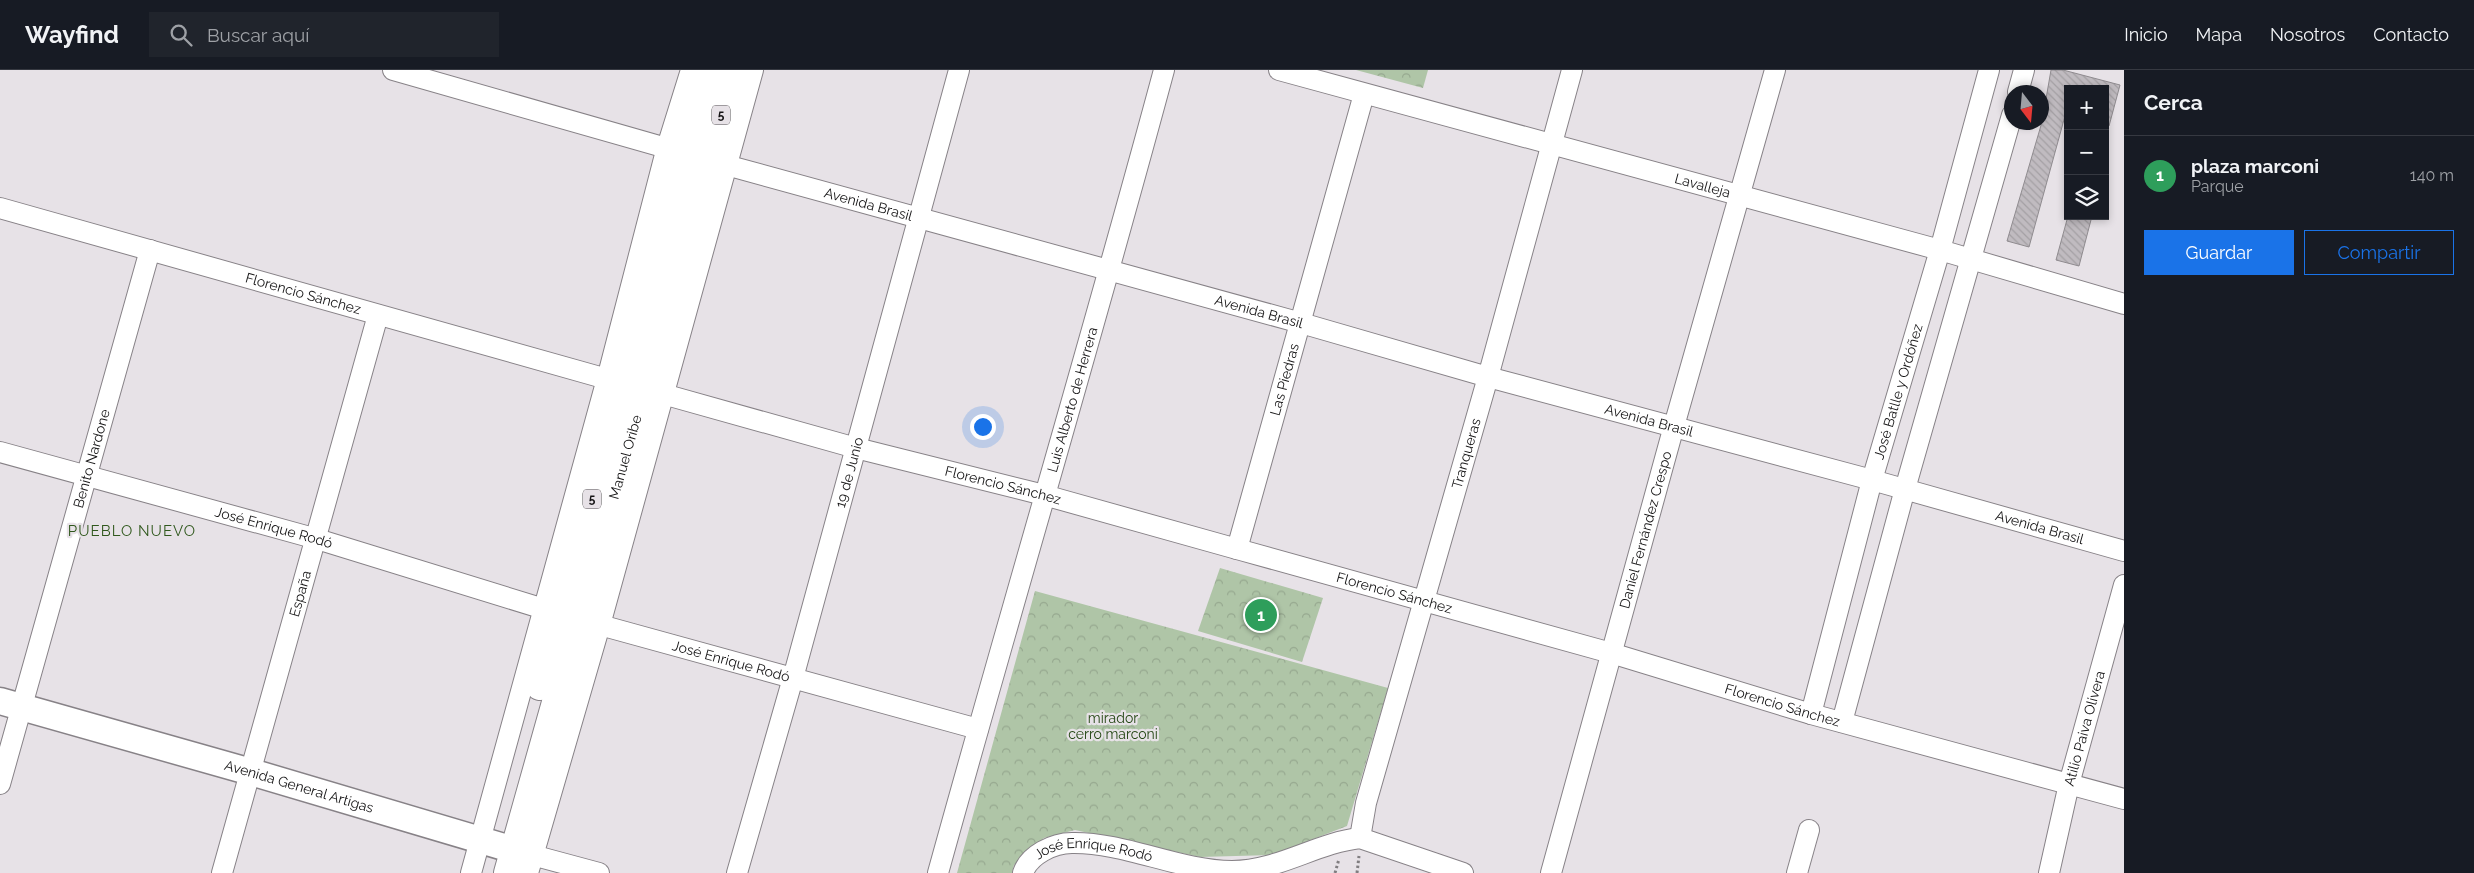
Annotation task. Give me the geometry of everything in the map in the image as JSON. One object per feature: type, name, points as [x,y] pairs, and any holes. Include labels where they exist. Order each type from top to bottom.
[{"type":"highway","name":"Manuel Oribe","points":[[489,873],[510,856],[697,156],[712,70]]},
{"type":"highway","name":"Manuel Oribe","points":[[697,156],[734,70]]},
{"type":"main road","name":"Avenida General Artigas","points":[[11,704],[251,772],[510,856]]},
{"type":"street","name":"Avenida Brasil","points":[[393,70],[446,77],[697,156],[1301,322],[1488,377],[1905,489],[2124,551]]},
{"type":"street","points":[[471,873],[510,856],[544,609],[606,379],[697,156],[691,70]]},
{"type":"street","name":"Manuel Oribe","points":[[510,856],[600,625],[663,394],[697,156],[753,70]]},
{"type":"street","name":"19 de Junio","points":[[737,873],[793,678],[959,70]]},
{"type":"street","name":"Luis Alberto de Herrera","points":[[938,873],[1044,495],[1110,270],[1164,70]]},
{"type":"street","name":"Lavalleja","points":[[1279,70],[1940,250],[2124,304]]},
{"type":"street","name":"Tranqueras","points":[[1360,838],[1366,804],[1488,377],[1572,70]]},
{"type":"street","name":"Daniel Fernández Crespo","points":[[1551,873],[1674,426],[1775,70]]},
{"type":"street","name":"José Batlle y Ordóñez","points":[[1811,714],[1872,480],[1940,250],[1989,70]]},
{"type":"street","points":[[2020,85],[2024,70]]},
{"type":"street","name":"Las Piedras","points":[[1237,549],[1364,94]]},
{"type":"street","points":[[1842,722],[1905,489],[2007,130]]},
{"type":"street","name":"Florencio Sánchez","points":[[0,208],[606,379]]},
{"type":"street","name":"Benito Nardone","points":[[0,784],[11,704],[87,474],[150,250]]},
{"type":"street","name":"España","points":[[222,873],[317,540],[378,315]]},
{"type":"street","name":"Florencio Sánchez","points":[[663,394],[856,448],[1044,495],[1611,653],[1811,714],[2124,799]]},
{"type":"street","name":"José Enrique Rodó","points":[[0,452],[87,474],[317,540],[544,609]]},
{"type":"street","name":"Atilio Paiva Olivera","points":[[2049,873],[2069,784],[2124,585]]},
{"type":"street","name":"José Enrique Rodó","points":[[600,625],[978,729]]},
{"type":"street","points":[[1797,873],[1809,830]]},
{"type":"street","points":[[1360,838],[1463,873]]},
{"type":"street","name":"José Enrique Rodó","points":[[1023,873],[1038,854],[1056,845],[1072,842],[1204,869],[1233,871],[1275,864],[1344,840],[1360,838]]},
{"type":"street","name":"Avenida General Artigas","points":[[510,856],[599,873]]},
{"type":"green space","points":[[1356,70],[1428,70],[1423,88]]},
{"type":"green space","points":[[1220,568],[1323,598],[1302,662],[1198,631]]},
{"type":"green space","name":"mirador cerro marconi","points":[[1035,591],[1388,688],[1347,826],[1272,855],[1200,857],[1075,830],[1044,838],[1014,865],[1012,873],[957,873]]},
{"type":"building","points":[[2051,70],[2063,70],[2120,85],[2109,126],[2109,85],[2064,85],[2064,120],[2029,247],[2007,241],[2040,130],[2049,130],[2048,85]]},
{"type":"building","points":[[2067,220],[2091,220],[2079,266],[2056,260]]},
{"type":"place","name":"plaza marconi","points":[[1261,615]]},
{"type":"district","name":"PUEBLO NUEVO","points":[[132,531]]}]
